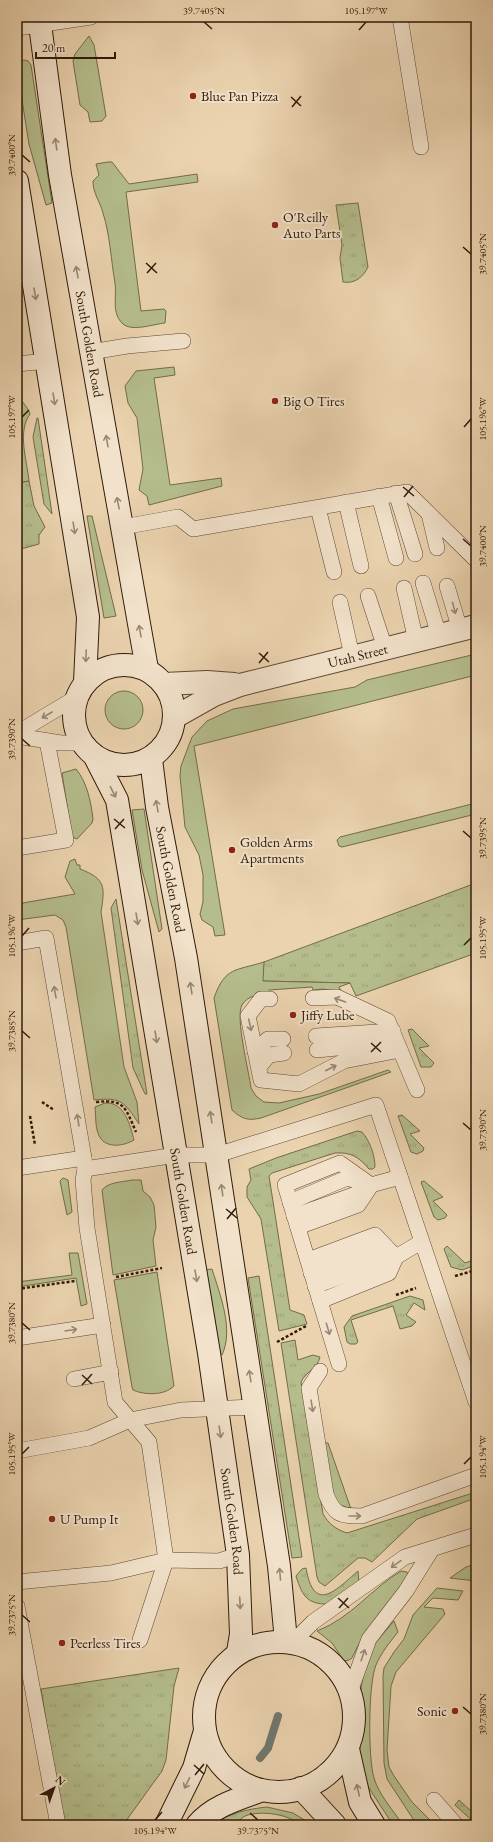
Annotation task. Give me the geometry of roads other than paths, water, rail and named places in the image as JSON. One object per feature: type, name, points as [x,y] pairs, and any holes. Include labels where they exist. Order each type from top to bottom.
[{"type":"main road","name":"South Golden Road","points":[[39,21],[60,175],[147,669]]},
{"type":"main road","points":[[17,181],[88,617],[81,690],[74,707],[74,723],[88,750],[110,764],[135,765],[151,758],[160,752],[171,736],[175,717],[174,702],[164,684],[147,669],[119,665],[102,670],[81,690]]},
{"type":"main road","name":"Utah Street","points":[[175,717],[214,695],[240,685],[458,630]]},
{"type":"main road","name":"Utah Street","points":[[164,684],[207,682],[240,685]]},
{"type":"main road","name":"South Golden Road","points":[[88,750],[117,800],[176,1154],[209,1353],[238,1556],[241,1634],[238,1652]]},
{"type":"main road","name":"South Golden Road","points":[[151,758],[157,807],[186,958],[290,1642]]},
{"type":"main road","points":[[166,1825],[194,1768],[204,1734],[203,1704],[214,1676],[238,1652],[266,1642],[290,1642],[305,1645],[327,1659],[337,1668],[350,1692],[354,1728],[348,1748],[329,1774],[311,1786],[280,1793],[260,1791],[226,1771],[213,1756],[204,1734]]},
{"type":"main road","points":[[348,1748],[360,1802],[374,1825]]},
{"type":"main road","points":[[301,1788],[335,1825]]},
{"type":"main road","points":[[197,1825],[202,1819],[229,1802],[260,1791]]},
{"type":"lane","points":[[17,28],[39,21],[91,17]]},
{"type":"lane","points":[[400,17],[421,147]]},
{"type":"lane","points":[[91,352],[127,346],[183,341]]},
{"type":"lane","points":[[17,364],[47,361]]},
{"type":"lane","points":[[123,527],[178,517],[193,529],[406,492],[476,560]]},
{"type":"lane","points":[[396,494],[414,554]]},
{"type":"lane","points":[[379,496],[396,558]]},
{"type":"lane","points":[[346,502],[362,566]]},
{"type":"lane","points":[[318,508],[334,572]]},
{"type":"lane","points":[[428,513],[437,548]]},
{"type":"lane","points":[[423,583],[458,630]]},
{"type":"lane","points":[[447,586],[458,630]]},
{"type":"lane","points":[[404,588],[416,640]]},
{"type":"lane","points":[[368,596],[385,648]]},
{"type":"lane","points":[[340,602],[352,656]]},
{"type":"lane","points":[[17,733],[81,690]]},
{"type":"lane","points":[[17,736],[88,750]]},
{"type":"lane","points":[[17,848],[66,840],[47,741]]},
{"type":"lane","points":[[17,943],[46,938],[85,1163],[83,1180],[87,1228],[115,1402],[149,1442],[166,1560],[140,1640]]},
{"type":"lane","points":[[313,998],[337,997],[395,1036],[417,1090]]},
{"type":"lane","points":[[270,999],[261,999],[248,1016],[261,1080],[299,1084],[395,1036]]},
{"type":"lane","points":[[316,1043],[395,1036]]},
{"type":"lane","points":[[255,1051],[268,1039],[284,1046],[269,1055],[259,1067]]},
{"type":"lane","points":[[17,1168],[176,1154],[216,1156],[376,1105],[476,1402]]},
{"type":"lane","points":[[339,1364],[285,1185],[340,1163],[371,1185]]},
{"type":"lane","points":[[294,1215],[347,1178],[371,1185],[400,1177]]},
{"type":"lane","points":[[294,1215],[358,1204],[371,1185]]},
{"type":"lane","points":[[311,1273],[375,1235],[396,1257]]},
{"type":"lane","points":[[311,1273],[396,1257],[421,1242]]},
{"type":"lane","points":[[320,1301],[389,1273],[396,1257]]},
{"type":"lane","points":[[17,1338],[103,1325]]},
{"type":"lane","points":[[320,1371],[309,1388],[326,1494],[331,1508],[344,1516],[362,1516],[476,1474]]},
{"type":"lane","points":[[74,1379],[111,1372]]},
{"type":"lane","points":[[17,1451],[89,1438],[130,1420],[181,1410],[254,1407]]},
{"type":"lane","points":[[290,1642],[313,1622],[406,1557],[476,1535]]},
{"type":"lane","points":[[350,1692],[369,1639],[406,1591],[432,1549]]},
{"type":"lane","points":[[17,1582],[111,1573],[166,1560],[219,1561],[238,1556]]},
{"type":"lane","points":[[17,1606],[58,1825]]},
{"type":"lane","points":[[434,1800],[456,1825]]},
{"type":"waterway","points":[[260,1758],[268,1748],[278,1716]]},
{"type":"place","name":"Blue Pan Pizza","points":[[193,96]]},
{"type":"place","name":"O'Reilly Auto Parts","points":[[275,225]]},
{"type":"place","name":"Big O Tires","points":[[275,401]]},
{"type":"place","name":"Golden Arms Apartments","points":[[232,850]]},
{"type":"place","name":"Jiffy Lube","points":[[293,1015]]},
{"type":"place","name":"U Pump It","points":[[52,1519]]},
{"type":"place","name":"Peerless Tires","points":[[62,1643]]},
{"type":"place","name":"Sonic","points":[[455,1711]]}]
